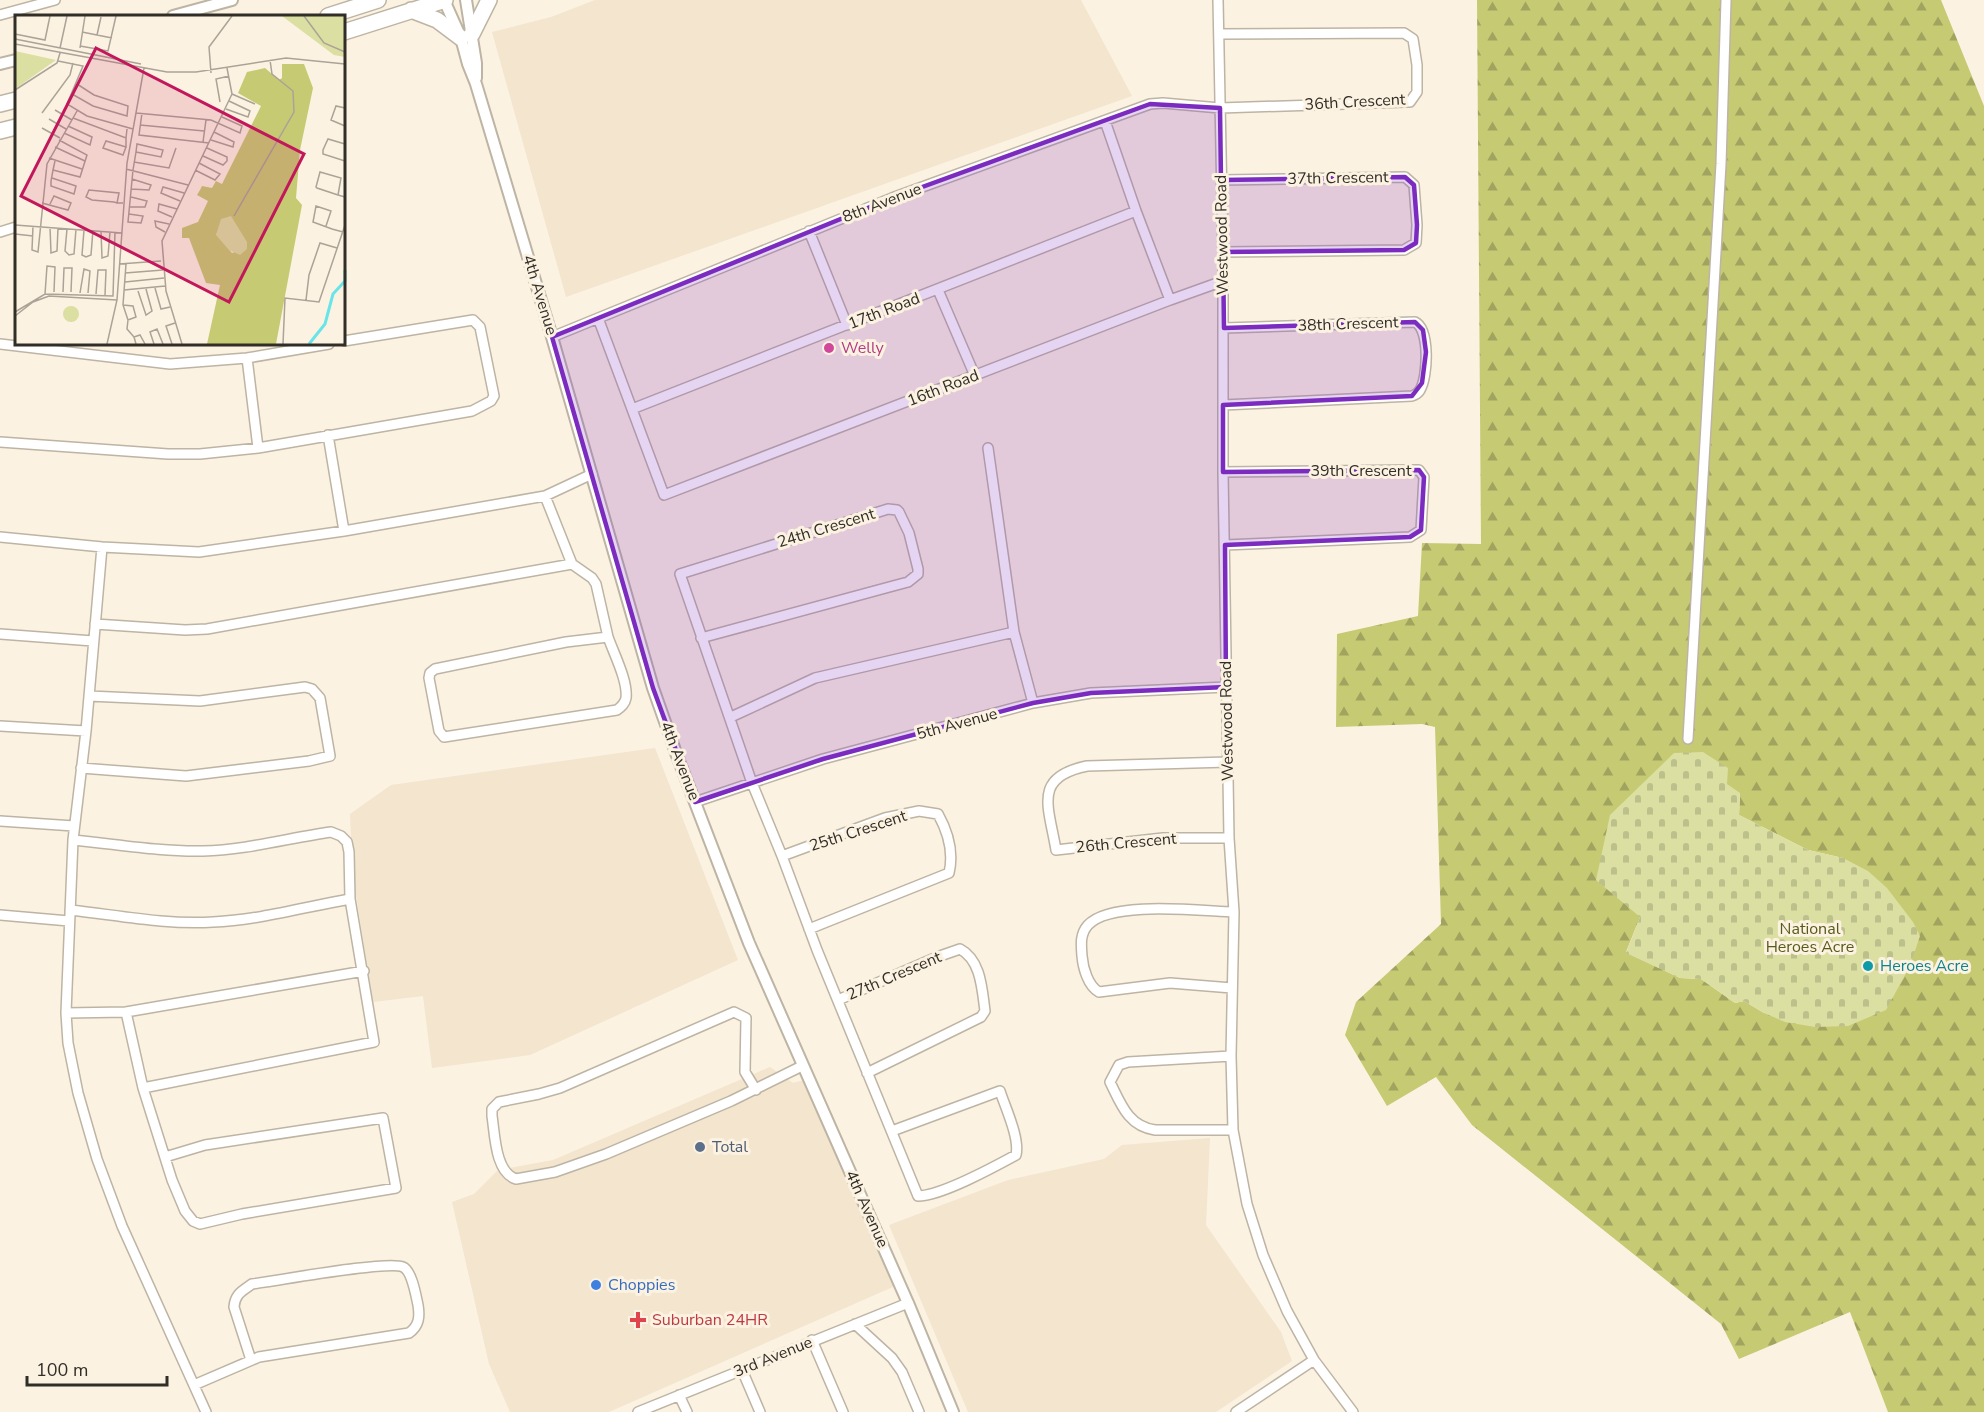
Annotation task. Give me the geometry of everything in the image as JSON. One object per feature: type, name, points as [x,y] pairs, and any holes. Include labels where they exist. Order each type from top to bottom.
[{"type":"highway","points":[[331,15],[378,0]]},
{"type":"highway","points":[[345,32],[445,0]]},
{"type":"highway","points":[[411,10],[437,20],[466,36],[489,0]]},
{"type":"highway","points":[[0,104],[15,100]]},
{"type":"highway","points":[[0,131],[15,127]]},
{"type":"street","points":[[0,15],[55,0]]},
{"type":"street","points":[[176,15],[232,0]]},
{"type":"street","points":[[445,0],[466,36]]},
{"type":"street","points":[[466,0],[466,36]]},
{"type":"street","name":"Westwood Road","points":[[1218,0],[1224,328],[1223,472],[1226,687],[1229,838],[1234,912],[1231,1056],[1233,1130],[1247,1204],[1263,1255],[1287,1311],[1314,1360],[1353,1412]]},
{"type":"street","points":[[1689,739],[1721,176],[1726,0]]},
{"type":"street","name":"36th Crescent","points":[[1219,34],[1404,33],[1413,39],[1418,92],[1410,102],[1220,108]]},
{"type":"street","name":"4th Avenue","points":[[466,36],[476,84],[654,688],[676,753],[749,943],[908,1303],[953,1412]]},
{"type":"street","points":[[0,64],[15,60]]},
{"type":"street","name":"8th Avenue","points":[[552,337],[892,198],[1157,103],[1220,108]]},
{"type":"street","points":[[1106,121],[1136,211],[1170,300]]},
{"type":"street","name":"37th Crescent","points":[[1221,180],[1405,177],[1414,185],[1417,225],[1416,243],[1404,250],[1223,252]]},
{"type":"street","name":"17th Road","points":[[632,409],[1136,211]]},
{"type":"street","points":[[0,232],[15,227]]},
{"type":"street","points":[[809,231],[848,325]]},
{"type":"street","name":"16th Road","points":[[632,409],[664,495],[1223,281]]},
{"type":"street","points":[[938,290],[975,376]]},
{"type":"street","points":[[598,318],[632,409]]},
{"type":"street","points":[[0,442],[168,454],[200,454],[258,448],[472,411],[491,401],[494,396],[480,327],[473,320],[345,341]]},
{"type":"street","name":"38th Crescent","points":[[1223,405],[1412,396],[1419,392],[1422,383],[1426,352],[1423,330],[1420,324],[1414,322],[1224,328]]},
{"type":"street","points":[[0,344],[170,364],[247,358],[323,345]]},
{"type":"street","points":[[247,358],[258,448]]},
{"type":"street","points":[[328,435],[344,531]]},
{"type":"street","points":[[988,448],[1014,632],[1033,704]]},
{"type":"street","name":"39th Crescent","points":[[1223,472],[1419,470],[1424,477],[1421,530],[1410,537],[1224,545]]},
{"type":"street","points":[[0,537],[102,548],[199,552],[344,531],[546,496],[592,474]]},
{"type":"street","points":[[546,496],[572,564],[592,578],[596,584],[608,637],[623,676],[626,698],[623,705],[617,710],[444,736],[438,731],[429,678],[430,673],[435,669],[566,642],[608,637]]},
{"type":"street","name":"24th Crescent","points":[[888,508],[899,512],[909,533],[918,569],[918,574],[908,582],[701,638],[680,574],[888,508]]},
{"type":"street","points":[[102,548],[86,731],[73,840],[66,1013],[72,1068],[97,1159],[122,1226],[206,1412]]},
{"type":"street","points":[[95,624],[185,630],[207,629],[572,564]]},
{"type":"street","points":[[730,717],[815,678],[1014,632]]},
{"type":"street","points":[[0,634],[93,641]]},
{"type":"street","points":[[701,638],[752,783],[918,1196],[935,1193],[1016,1155],[1018,1150],[1000,1091],[892,1131]]},
{"type":"street","points":[[81,768],[186,776],[309,761],[330,756],[320,698],[312,688],[305,687],[200,701],[89,696]]},
{"type":"street","name":"5th Avenue","points":[[695,802],[823,759],[1033,704],[1091,693],[1226,687]]},
{"type":"street","points":[[0,726],[86,731]]},
{"type":"street","name":"26th Crescent","points":[[1228,762],[1087,766],[1071,769],[1060,775],[1052,783],[1047,794],[1056,850],[1163,838],[1229,838]]},
{"type":"street","name":"25th Crescent","points":[[782,856],[885,818],[919,811],[938,814],[944,825],[951,850],[949,873],[809,929]]},
{"type":"street","points":[[0,821],[74,826]]},
{"type":"street","points":[[73,840],[183,851],[224,850],[331,832],[341,836],[347,842],[350,899],[364,971],[374,1042],[143,1088]]},
{"type":"street","points":[[70,909],[163,921],[213,922],[350,899]]},
{"type":"street","points":[[1232,988],[1170,983],[1099,992],[1094,989],[1086,975],[1082,959],[1081,936],[1089,924],[1102,916],[1128,910],[1234,912]]},
{"type":"street","points":[[0,915],[69,921]]},
{"type":"street","name":"27th Crescent","points":[[838,1000],[960,949],[969,953],[975,963],[985,1011],[981,1017],[867,1073]]},
{"type":"street","points":[[66,1013],[126,1012],[364,971]]},
{"type":"street","points":[[126,1012],[143,1088],[178,1198],[193,1221],[200,1224],[242,1214],[396,1188],[383,1118],[205,1145],[165,1157]]},
{"type":"street","points":[[756,1090],[745,1072],[746,1017],[734,1012],[561,1088],[510,1099],[495,1105],[492,1109],[492,1116],[502,1167],[510,1177],[516,1179],[555,1172],[606,1154],[756,1090],[802,1066]]},
{"type":"street","points":[[1231,1056],[1128,1062],[1119,1065],[1110,1082],[1128,1115],[1137,1125],[1144,1128],[1233,1130]]},
{"type":"street","points":[[194,1385],[251,1360],[272,1354],[409,1334],[416,1329],[419,1322],[408,1271],[403,1267],[380,1266],[252,1284],[234,1299],[234,1307],[251,1360]]},
{"type":"street","name":"3rd Avenue","points":[[638,1412],[908,1303]]},
{"type":"street","points":[[855,1324],[892,1358],[902,1372],[920,1412]]},
{"type":"street","points":[[812,1340],[843,1412]]},
{"type":"street","points":[[1236,1412],[1314,1360]]},
{"type":"street","points":[[742,1370],[760,1412]]},
{"type":"street","points":[[679,1395],[687,1412]]},
{"type":"highlighted area","points":[[1150,104],[1220,108],[1221,180],[1405,177],[1414,185],[1417,225],[1416,243],[1404,250],[1223,252],[1224,328],[1415,322],[1423,330],[1426,352],[1422,383],[1412,396],[1223,405],[1223,472],[1419,470],[1424,477],[1421,530],[1410,537],[1225,545],[1226,687],[1091,693],[1033,703],[823,759],[695,802],[653,688],[552,337],[892,198]]},
{"type":"shaded area","points":[[595,0],[1081,0],[1132,96],[566,297],[492,32],[551,17]]},
{"type":"shaded area","points":[[655,748],[738,960],[530,1055],[432,1068],[423,996],[373,1002],[353,877],[350,814],[391,785]]},
{"type":"shaded area","points":[[770,1067],[793,1083],[804,1080],[895,1286],[609,1412],[510,1412],[489,1364],[452,1202],[474,1194],[498,1170],[553,1160]]},
{"type":"shaded area","points":[[1210,1138],[1206,1225],[1281,1332],[1292,1361],[1216,1412],[968,1412],[889,1225],[1008,1180],[1104,1159],[1122,1145]]},
{"type":"green space","points":[[1477,0],[1941,0],[1984,106],[1984,1412],[1888,1412],[1850,1312],[1739,1359],[1721,1324],[1472,1125],[1436,1077],[1387,1106],[1345,1035],[1356,1002],[1441,924],[1435,727],[1422,724],[1336,727],[1337,634],[1418,616],[1422,543],[1481,544]],"holes":[[[1740,793],[1739,815],[1808,850],[1843,858],[1764,1013],[1744,1001],[1735,1003],[1701,979],[1680,978],[1626,952],[1640,917]]]},
{"type":"green space","name":"National Heroes Acre","points":[[1703,752],[1728,768],[1727,784],[1740,793],[1739,815],[1808,850],[1843,858],[1868,871],[1887,888],[1913,922],[1920,936],[1910,966],[1886,1010],[1848,1026],[1815,1027],[1785,1022],[1744,1001],[1735,1003],[1701,979],[1680,978],[1626,953],[1640,917],[1596,880],[1610,815],[1674,753]]},
{"type":"place","name":"Welly","points":[[829,348]]},
{"type":"place","name":"Heroes Acre","points":[[1868,966]]},
{"type":"place","name":"Total","points":[[700,1147]]},
{"type":"place","name":"Choppies","points":[[596,1285]]},
{"type":"place","name":"Suburban 24HR","points":[[638,1320]]}]
